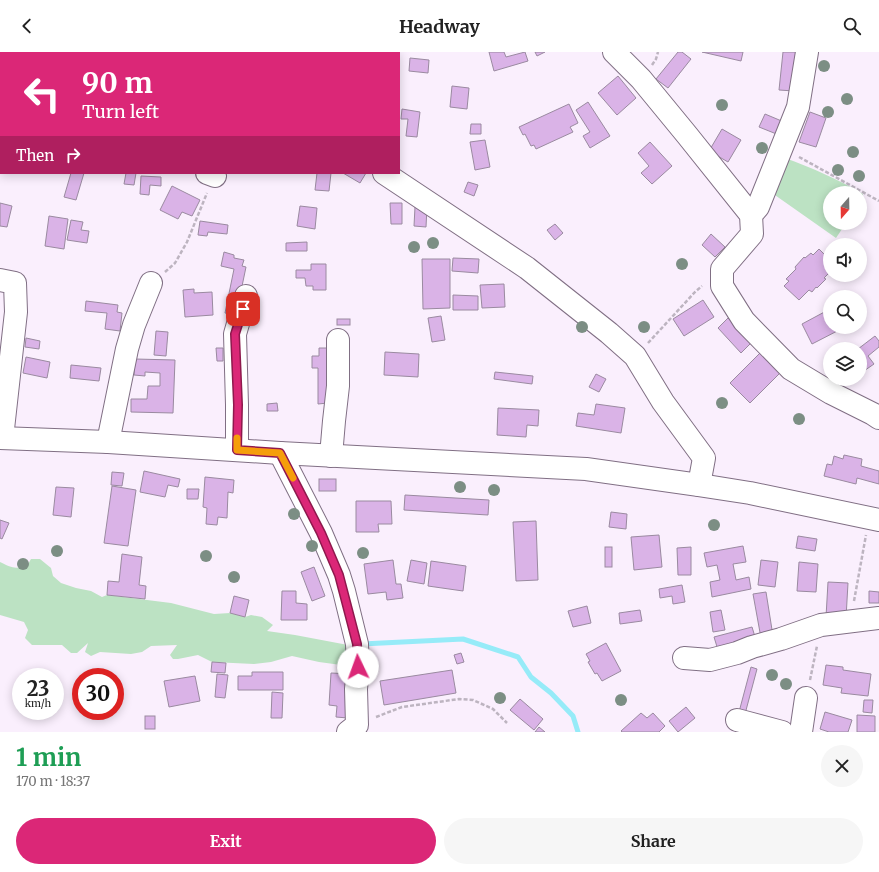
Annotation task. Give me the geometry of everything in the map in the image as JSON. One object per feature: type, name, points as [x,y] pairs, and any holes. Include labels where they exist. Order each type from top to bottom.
[{"type":"street","points":[[614,52],[640,79],[751,215],[752,234],[722,269],[722,286],[744,321],[791,369],[831,393],[879,418]]},
{"type":"street","points":[[751,215],[758,207],[798,107],[807,52]]},
{"type":"street","points":[[386,174],[527,268],[609,333],[635,356],[663,402],[704,458],[700,485]]},
{"type":"street","points":[[0,280],[15,283],[16,312],[1,438],[108,442],[331,456],[586,469],[750,493],[875,519]]},
{"type":"street","points":[[108,442],[127,349],[134,325],[151,283]]},
{"type":"street","points":[[237,450],[238,405],[235,334],[246,296]]},
{"type":"street","points":[[331,456],[338,386],[338,340]]},
{"type":"street","points":[[280,453],[321,533],[339,575],[344,591],[357,644],[358,667],[352,728]]},
{"type":"street","points":[[684,658],[710,660],[737,653],[821,625],[879,618]]},
{"type":"street","points":[[801,732],[806,698]]},
{"type":"street","points":[[737,720],[782,732]]},
{"type":"path","points":[[781,148],[879,201]]},
{"type":"path","points":[[151,283],[176,263],[187,242],[211,175]]},
{"type":"path","points":[[635,356],[695,292],[722,269]]},
{"type":"path","points":[[851,622],[866,536],[875,519]]},
{"type":"path","points":[[806,698],[821,625]]},
{"type":"path","points":[[352,728],[402,707],[459,699],[473,700],[493,709],[507,724]]},
{"type":"green space","points":[[785,158],[825,174],[849,186],[823,186],[823,229],[772,193]]},
{"type":"green space","points":[[825,230],[841,230],[836,238]]},
{"type":"green space","points":[[31,559],[40,559],[51,568],[53,576],[61,583],[91,591],[102,597],[107,595],[171,603],[214,614],[230,613],[245,617],[251,615],[262,617],[273,625],[267,631],[348,645],[349,651],[344,653],[341,665],[292,656],[271,662],[254,664],[212,662],[198,655],[173,659],[170,655],[177,645],[151,646],[142,652],[131,654],[100,652],[91,656],[85,652],[88,643],[77,653],[71,653],[62,645],[32,645],[25,638],[28,630],[24,622],[0,615],[0,562],[16,568],[27,566]]},
{"type":"building","points":[[489,52],[504,52],[506,57],[525,52],[528,61],[494,71]]},
{"type":"building","points":[[535,52],[545,52],[537,56]]},
{"type":"building","points":[[678,52],[682,52],[691,59],[668,88],[656,79]]},
{"type":"building","points":[[702,52],[743,52],[741,61]]},
{"type":"building","points":[[783,52],[799,52],[794,91],[779,90]]},
{"type":"building","points":[[410,58],[429,60],[428,73],[409,71]]},
{"type":"building","points":[[618,76],[636,98],[617,115],[598,93]]},
{"type":"building","points":[[452,86],[469,88],[467,109],[450,107]]},
{"type":"building","points":[[588,102],[610,136],[590,148],[583,136],[590,132],[576,110]]},
{"type":"building","points":[[569,104],[578,123],[570,127],[573,132],[536,149],[534,145],[531,146],[525,134],[523,135],[519,127]]},
{"type":"building","points":[[402,109],[420,112],[417,137],[406,136],[408,119],[401,119]]},
{"type":"building","points":[[810,112],[826,118],[816,147],[799,142]]},
{"type":"building","points":[[765,114],[784,122],[779,135],[759,127]]},
{"type":"building","points":[[471,124],[481,124],[481,134],[470,134]]},
{"type":"building","points":[[722,129],[741,140],[728,162],[709,151]]},
{"type":"building","points":[[485,140],[490,167],[475,170],[470,142]]},
{"type":"building","points":[[650,142],[672,166],[652,184],[641,173],[649,166],[638,153]]},
{"type":"building","points":[[71,174],[84,174],[76,200],[64,197]]},
{"type":"building","points":[[126,174],[136,174],[134,185],[124,184]]},
{"type":"building","points":[[317,174],[331,174],[329,191],[315,190]]},
{"type":"building","points":[[345,174],[365,174],[360,183]]},
{"type":"building","points":[[141,176],[161,177],[161,186],[150,185],[149,195],[140,194]]},
{"type":"building","points":[[468,182],[478,185],[474,196],[464,192]]},
{"type":"building","points":[[172,186],[200,200],[192,216],[182,212],[178,219],[160,210]]},
{"type":"building","points":[[0,203],[12,206],[7,227],[0,226]]},
{"type":"building","points":[[390,203],[402,203],[402,224],[391,224]]},
{"type":"building","points":[[300,206],[317,208],[315,229],[297,226]]},
{"type":"building","points":[[415,207],[427,207],[426,227],[414,226]]},
{"type":"building","points":[[49,216],[68,219],[64,249],[45,246]]},
{"type":"building","points":[[71,220],[83,222],[81,230],[89,231],[87,243],[67,240]]},
{"type":"building","points":[[200,221],[228,225],[227,234],[208,232],[207,236],[198,235]]},
{"type":"building","points":[[555,224],[563,233],[555,240],[547,230]]},
{"type":"building","points":[[711,234],[725,247],[715,257],[702,245]]},
{"type":"building","points":[[307,242],[307,251],[286,251],[286,243]]},
{"type":"building","points":[[819,249],[823,253],[823,282],[812,292],[809,290],[799,300],[784,286],[789,281],[786,279],[796,269],[795,267],[804,257],[805,258],[811,253],[813,255]]},
{"type":"building","points":[[224,252],[234,255],[234,258],[244,260],[242,266],[246,267],[236,315],[225,313],[234,269],[221,266]]},
{"type":"building","points":[[453,258],[479,259],[478,273],[452,271]]},
{"type":"building","points":[[422,259],[450,259],[450,308],[423,309]]},
{"type":"building","points":[[311,264],[326,264],[326,290],[313,290],[313,286],[306,286],[305,278],[296,278],[296,270],[311,270]]},
{"type":"building","points":[[504,284],[505,307],[482,308],[480,285]]},
{"type":"building","points":[[194,289],[194,293],[212,292],[213,315],[185,317],[183,290]]},
{"type":"building","points":[[453,295],[478,296],[478,310],[453,310]]},
{"type":"building","points":[[703,300],[714,317],[684,336],[673,319]]},
{"type":"building","points":[[86,301],[118,305],[117,312],[122,313],[120,331],[105,329],[107,313],[85,311]]},
{"type":"building","points":[[823,313],[823,334],[831,334],[812,344],[802,324]]},
{"type":"building","points":[[441,316],[445,340],[432,342],[428,318]]},
{"type":"building","points":[[728,318],[752,342],[741,353],[718,328]]},
{"type":"building","points":[[337,319],[350,319],[350,325],[337,325]]},
{"type":"building","points":[[156,331],[168,332],[166,356],[154,355]]},
{"type":"building","points":[[875,336],[879,341],[879,347],[868,356],[874,364],[867,369],[867,342]]},
{"type":"building","points":[[26,338],[40,341],[39,349],[25,347]]},
{"type":"building","points":[[216,348],[223,348],[223,361],[217,361]]},
{"type":"building","points":[[319,348],[328,348],[328,403],[318,404],[318,368],[312,368],[312,356],[319,356]]},
{"type":"building","points":[[762,351],[782,371],[750,403],[730,383]]},
{"type":"building","points":[[385,352],[419,354],[418,377],[384,375]]},
{"type":"building","points":[[26,357],[50,362],[47,378],[23,373]]},
{"type":"building","points":[[135,359],[175,360],[173,413],[131,412],[131,399],[147,399],[148,386],[160,386],[160,373],[145,372],[145,376],[134,375]]},
{"type":"building","points":[[71,365],[101,368],[99,381],[70,378]]},
{"type":"building","points":[[495,372],[533,376],[532,384],[494,379]]},
{"type":"building","points":[[596,374],[606,379],[599,392],[589,387]]},
{"type":"building","points":[[277,403],[278,411],[267,411],[267,404]]},
{"type":"building","points":[[596,404],[625,408],[621,433],[576,426],[578,413],[594,415]]},
{"type":"building","points":[[498,408],[539,410],[538,426],[527,425],[526,437],[497,435]]},
{"type":"building","points":[[844,455],[862,459],[861,466],[879,471],[879,484],[857,478],[856,484],[824,476],[827,464],[832,465],[834,456],[843,459]]},
{"type":"building","points":[[144,471],[180,479],[178,487],[168,485],[165,497],[140,492]]},
{"type":"building","points":[[112,472],[124,473],[122,486],[111,485]]},
{"type":"building","points":[[205,477],[234,480],[233,493],[228,492],[227,518],[218,517],[217,525],[206,524],[207,508],[203,507]]},
{"type":"building","points":[[319,479],[336,479],[336,491],[319,491]]},
{"type":"building","points":[[112,486],[136,490],[128,546],[104,543]]},
{"type":"building","points":[[56,487],[74,488],[71,517],[53,515]]},
{"type":"building","points":[[187,489],[199,489],[198,499],[187,499]]},
{"type":"building","points":[[405,495],[489,500],[488,515],[404,510]]},
{"type":"building","points":[[356,501],[391,501],[392,524],[378,524],[379,532],[356,532]]},
{"type":"building","points":[[611,512],[627,514],[626,529],[609,527]]},
{"type":"building","points":[[0,520],[9,523],[2,539],[0,538]]},
{"type":"building","points":[[536,521],[538,580],[516,581],[513,522]]},
{"type":"building","points":[[659,535],[662,567],[634,570],[631,537]]},
{"type":"building","points":[[798,536],[817,539],[815,551],[796,548]]},
{"type":"building","points":[[743,546],[746,562],[733,564],[736,580],[749,577],[751,589],[712,597],[710,582],[720,580],[717,565],[707,567],[704,553]]},
{"type":"building","points":[[605,547],[612,547],[612,567],[605,567]]},
{"type":"building","points":[[691,547],[691,575],[678,575],[677,548]]},
{"type":"building","points":[[122,554],[142,557],[139,585],[146,586],[145,599],[107,595],[108,581],[119,582]]},
{"type":"building","points":[[393,560],[396,584],[401,584],[403,598],[387,600],[386,592],[368,594],[364,564]]},
{"type":"building","points":[[411,560],[427,563],[424,584],[407,581]]},
{"type":"building","points":[[761,560],[778,562],[775,587],[758,585]]},
{"type":"building","points":[[431,561],[466,566],[463,591],[428,586]]},
{"type":"building","points":[[799,562],[818,564],[816,592],[797,591]]},
{"type":"building","points":[[314,567],[325,596],[312,601],[301,572]]},
{"type":"building","points":[[828,582],[848,583],[846,618],[826,617]]},
{"type":"building","points":[[682,585],[685,602],[673,604],[672,596],[660,598],[659,589]]},
{"type":"building","points":[[282,591],[296,591],[296,603],[307,604],[307,620],[281,620]]},
{"type":"building","points":[[869,591],[879,592],[879,603],[869,603]]},
{"type":"building","points":[[766,592],[773,636],[761,638],[753,594]]},
{"type":"building","points":[[234,596],[249,600],[245,617],[230,613]]},
{"type":"building","points":[[587,606],[591,623],[573,627],[568,611]]},
{"type":"building","points":[[640,610],[642,621],[620,624],[619,613]]},
{"type":"building","points":[[721,610],[725,630],[713,632],[710,612]]},
{"type":"building","points":[[752,627],[756,640],[718,650],[714,637]]},
{"type":"building","points":[[606,643],[621,671],[602,681],[597,673],[595,674],[588,662],[590,661],[586,654]]},
{"type":"building","points":[[461,653],[464,662],[457,664],[454,655]]},
{"type":"building","points":[[212,662],[226,663],[225,673],[211,672]]},
{"type":"building","points":[[826,665],[843,667],[843,670],[871,674],[868,696],[841,693],[842,688],[823,685]]},
{"type":"building","points":[[751,667],[757,669],[745,714],[739,712]]},
{"type":"building","points":[[452,670],[456,693],[384,705],[380,681]]},
{"type":"building","points":[[252,672],[283,672],[283,690],[238,690],[238,676],[252,676]]},
{"type":"building","points":[[331,673],[352,674],[348,718],[336,717],[337,706],[329,705]]},
{"type":"building","points":[[217,674],[228,675],[225,698],[215,697]]},
{"type":"building","points":[[195,676],[200,701],[169,707],[164,681]]},
{"type":"building","points":[[272,692],[283,693],[282,718],[271,718]]},
{"type":"building","points":[[520,699],[543,719],[534,730],[510,710]]},
{"type":"building","points":[[864,700],[873,700],[872,713],[863,712]]},
{"type":"building","points":[[686,707],[695,718],[678,732],[669,721]]},
{"type":"building","points":[[825,712],[852,720],[848,732],[829,732],[820,729]]},
{"type":"building","points":[[641,713],[647,718],[653,713],[665,726],[659,732],[621,731]]},
{"type":"building","points":[[857,715],[875,716],[875,732],[857,732]]},
{"type":"building","points":[[145,716],[155,716],[155,729],[145,729]]},
{"type":"building","points":[[539,727],[545,732],[535,732]]},
{"type":"waterway","points":[[362,644],[463,639],[518,657],[531,677],[551,693],[573,716],[578,732]]},
{"type":"slow traffic","points":[[237,438],[237,450],[280,453],[293,478]]},
{"type":"route","points":[[243,309],[235,334],[238,405],[237,450],[280,453],[321,533],[339,575],[357,644],[358,667]]}]
